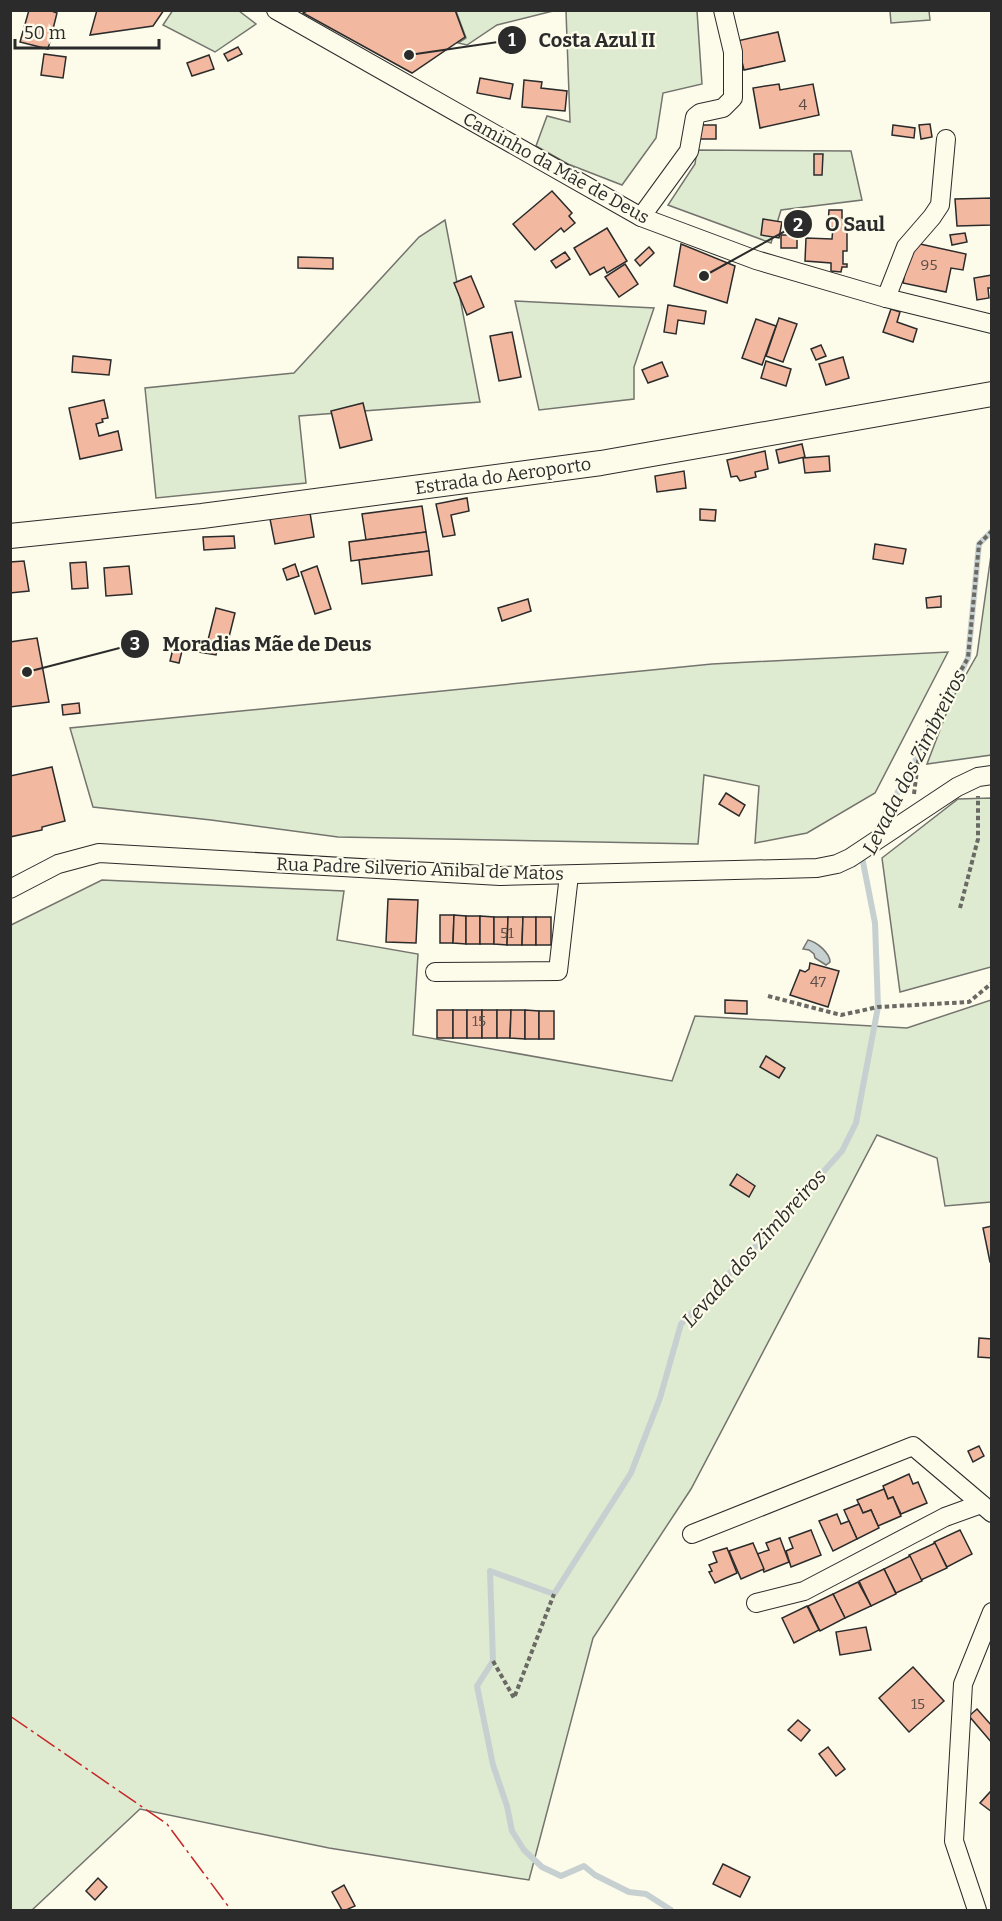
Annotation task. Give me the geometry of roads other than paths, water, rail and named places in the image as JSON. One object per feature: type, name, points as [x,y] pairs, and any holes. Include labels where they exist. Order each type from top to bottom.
[{"type":"main road","name":"Estrada do Aeroporto","points":[[10,536],[192,517],[601,463],[992,394]]},
{"type":"street","name":"Caminho da Mãe de Deus","points":[[276,10],[641,217],[756,260],[992,324]]},
{"type":"street","points":[[641,217],[689,151],[695,117],[700,113],[723,108],[733,98],[733,52],[723,10]]},
{"type":"street","points":[[886,297],[906,247],[932,218],[940,205],[946,139]]},
{"type":"street","name":"Rua Padre Silverio Anibal de Matos","points":[[10,890],[58,864],[99,853],[500,876],[817,868],[837,864],[850,858],[957,787],[985,776]]},
{"type":"street","points":[[435,972],[558,971],[569,875]]},
{"type":"street","points":[[692,1534],[913,1446],[986,1509]]},
{"type":"street","points":[[756,1603],[804,1591],[945,1516],[986,1509]]},
{"type":"street","points":[[977,1911],[954,1841],[963,1684],[992,1612]]},
{"type":"waterway","name":"Levada dos Zimbreiros","points":[[874,835],[968,658],[979,544],[992,531]]},
{"type":"waterway","name":"Levada dos Zimbreiros","points":[[671,1910],[646,1894],[629,1892],[595,1875],[584,1866],[561,1876],[542,1867],[524,1850],[512,1831],[507,1806],[493,1765],[477,1686],[493,1661],[490,1571],[554,1594],[631,1473],[660,1398],[681,1324],[842,1151],[856,1123],[878,1007],[875,923],[863,854]]},
{"type":"place","name":"Costa Azul II","points":[[409,55]]},
{"type":"place","name":"O Saul","points":[[704,276]]},
{"type":"place","name":"Moradias Mãe de Deus","points":[[27,672]]}]
